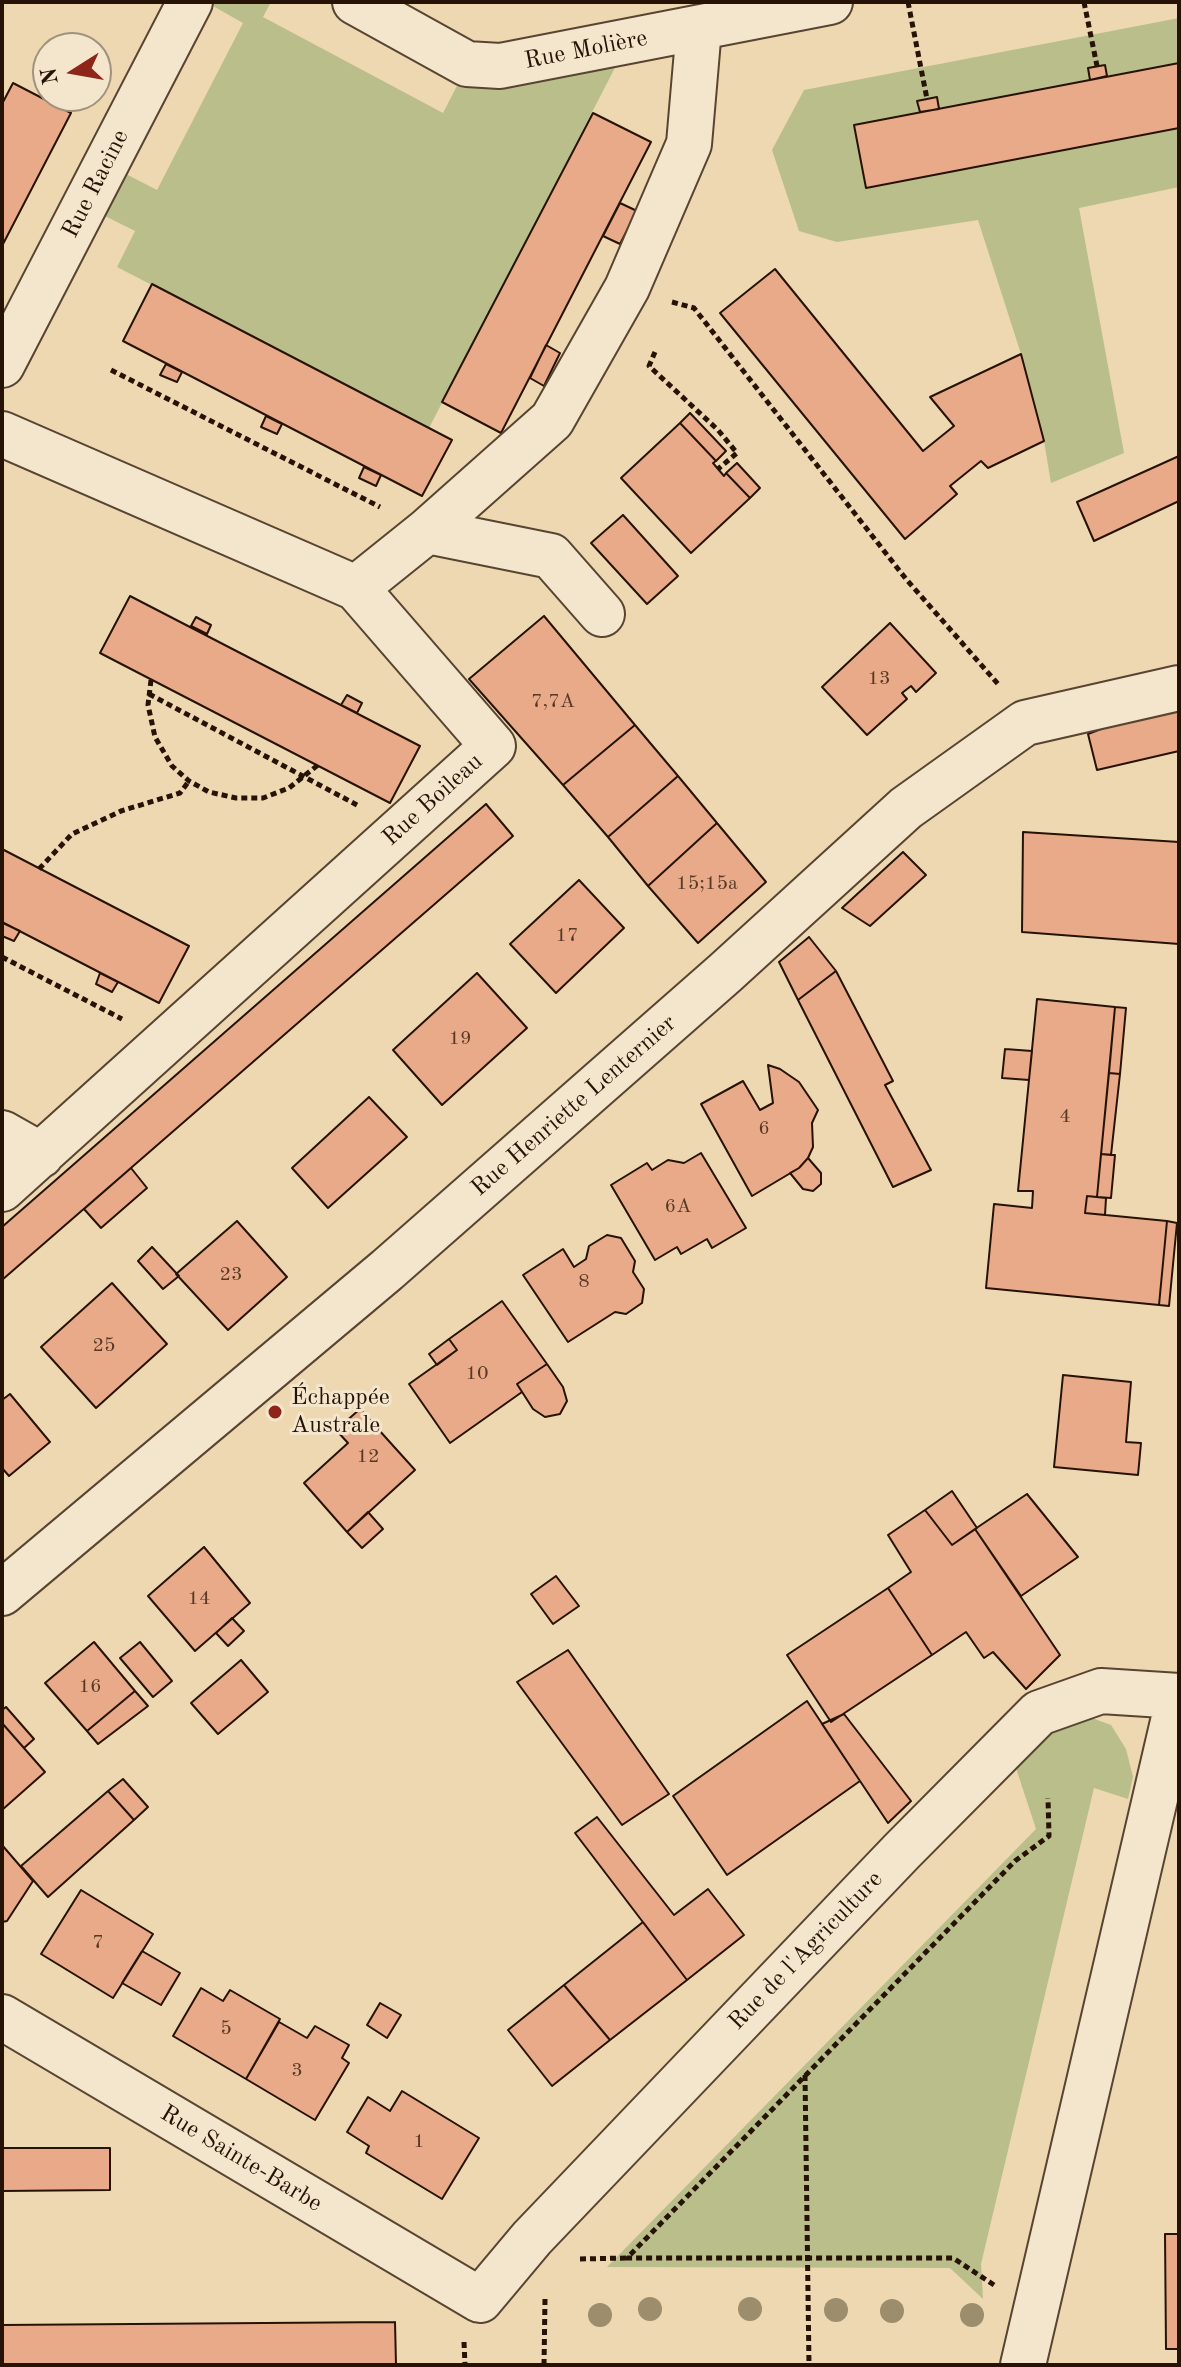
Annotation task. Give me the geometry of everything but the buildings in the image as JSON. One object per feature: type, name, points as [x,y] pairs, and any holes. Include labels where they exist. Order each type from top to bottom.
[{"type":"street","name":"Rue Racine","points":[[2,365],[190,2]]},
{"type":"street","name":"Rue Molière","points":[[355,2],[467,64],[500,66],[830,2]]},
{"type":"street","points":[[356,588],[427,531],[552,420],[627,288],[689,144],[699,28]]},
{"type":"street","name":"Rue Boileau","points":[[2,434],[356,588],[493,746],[2,1189]]},
{"type":"street","points":[[427,531],[551,556],[602,614]]},
{"type":"street","name":"Rue Henriette Lenternier","points":[[2,1593],[387,1270],[725,973],[906,808],[1025,723],[1179,688]]},
{"type":"street","points":[[2,1133],[41,1155]]},
{"type":"street","name":"Rue de l'Agriculture","points":[[480,2300],[543,2226],[902,1851],[1039,1713],[1101,1691],[1179,1696],[1023,2365]]},
{"type":"street","name":"Rue Sainte-Barbe","points":[[2,2017],[480,2300]]},
{"type":"path","points":[[908,2],[927,99]]},
{"type":"path","points":[[1084,2],[1097,66]]},
{"type":"path","points":[[627,288],[694,308],[906,579],[1004,691]]},
{"type":"path","points":[[655,352],[649,366],[718,430],[737,453],[718,469]]},
{"type":"path","points":[[111,370],[427,531]]},
{"type":"path","points":[[151,680],[148,705],[155,737],[172,766],[189,781],[209,792],[236,798],[263,798],[289,788],[318,765]]},
{"type":"path","points":[[149,694],[370,812]]},
{"type":"path","points":[[39,869],[72,834],[121,811],[180,793],[189,781]]},
{"type":"path","points":[[2,957],[126,1021]]},
{"type":"path","points":[[627,2258],[1015,1861],[1049,1836],[1048,1798]]},
{"type":"path","points":[[805,2075],[809,2365]]},
{"type":"path","points":[[572,2260],[953,2258],[995,2286]]},
{"type":"path","points":[[544,2365],[545,2286]]},
{"type":"green space","points":[[215,2],[271,2],[263,17],[443,113],[460,80],[620,58],[429,428],[117,267],[135,231],[103,215],[124,173],[157,190],[243,23],[213,6]]},
{"type":"green space","points":[[1179,18],[1179,63],[1107,76],[1104,65],[1088,68],[1090,80],[939,109],[937,98],[918,101],[920,112],[854,125],[867,188],[1179,128],[1179,187],[1079,208],[1124,453],[1051,483],[1044,441],[1021,354],[978,220],[837,242],[799,231],[772,150],[804,90]]},
{"type":"green space","points":[[1089,1717],[1111,1725],[1126,1749],[1133,1777],[1128,1799],[1094,1788],[981,2264],[983,2299],[950,2268],[607,2267],[1036,1829],[1013,1759],[1048,1728]]},
{"type":"place","name":"Échappée Australe","points":[[275,1412]]}]
